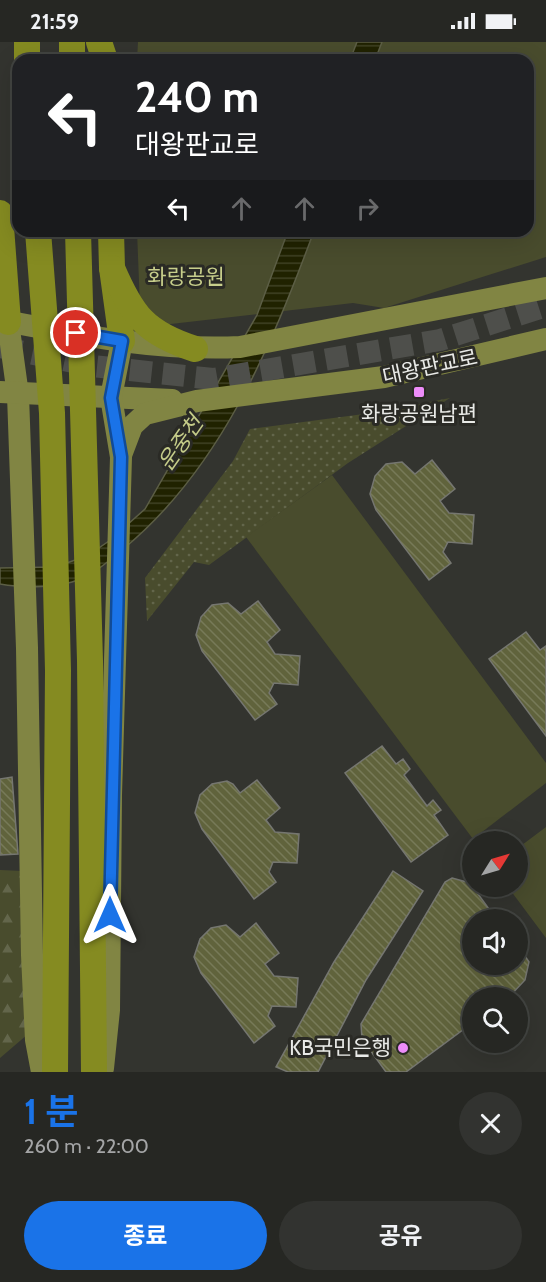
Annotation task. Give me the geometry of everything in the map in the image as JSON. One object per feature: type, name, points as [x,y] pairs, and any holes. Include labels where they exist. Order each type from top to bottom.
[{"type":"highway","points":[[0,213],[4,321]]},
{"type":"highway","points":[[38,237],[51,412],[58,671],[55,1072]]},
{"type":"highway","points":[[78,237],[90,661],[94,1072]]},
{"type":"highway","points":[[111,237],[112,267],[122,341]]},
{"type":"highway","points":[[112,267],[125,298],[147,327],[168,340],[195,349]]},
{"type":"main road","points":[[42,1072],[36,1040],[32,955],[27,648],[22,513],[9,394],[4,321],[122,341],[195,349],[240,347],[546,288]]},
{"type":"main road","name":"대왕판교로","points":[[167,405],[314,388],[384,377],[546,339]]},
{"type":"main road","points":[[103,1072],[109,1010],[111,795],[117,642],[120,467],[111,398],[122,341]]},
{"type":"main road","points":[[9,394],[111,398],[167,405]]},
{"type":"main road","points":[[120,467],[132,426],[145,414],[167,405]]},
{"type":"green space","name":"화랑공원","points":[[138,42],[546,42],[546,257],[384,308],[353,303],[162,325],[140,307],[137,237],[534,237],[534,54],[137,54]]},
{"type":"green space","points":[[450,398],[348,463],[209,565],[194,562],[147,621],[145,578],[233,461],[250,429],[379,412]]},
{"type":"green space","points":[[332,475],[546,763],[546,783],[483,831],[467,831],[246,537]]},
{"type":"green space","points":[[546,827],[546,938],[528,914],[528,909],[524,909],[515,897],[528,897],[528,840]]},
{"type":"green space","points":[[0,870],[23,871],[28,1034],[0,1058]]},
{"type":"shaded area","points":[[357,42],[382,42],[377,54],[352,54]]},
{"type":"shaded area","points":[[286,237],[312,237],[280,319],[239,404],[187,483],[157,518],[105,564],[85,577],[64,584],[46,586],[26,587],[0,584],[0,568],[55,567],[87,556],[109,541],[145,509],[257,315]]},
{"type":"building","points":[[432,460],[455,489],[440,501],[449,513],[474,515],[472,544],[448,542],[443,552],[451,563],[429,580],[376,510],[370,494],[375,476],[386,464],[402,462],[415,474]]},
{"type":"building","points":[[258,601],[280,630],[267,642],[275,654],[300,656],[298,685],[274,683],[269,693],[277,704],[255,720],[202,651],[196,635],[201,617],[212,605],[228,603],[241,614]]},
{"type":"building","points":[[526,632],[540,650],[546,646],[546,736],[489,659]]},
{"type":"building","points":[[382,746],[396,764],[403,759],[410,769],[404,775],[427,806],[433,800],[441,810],[434,815],[448,835],[411,862],[345,773]]},
{"type":"building","points":[[12,777],[18,854],[0,855],[0,779]]},
{"type":"building","points":[[257,780],[280,808],[266,820],[275,832],[299,834],[297,863],[273,862],[269,872],[276,882],[254,899],[202,829],[195,813],[200,795],[212,784],[227,781],[233,784],[240,793]]},
{"type":"building","points":[[393,871],[423,891],[366,980],[318,1072],[288,1072],[276,1067],[334,962]]},
{"type":"building","points":[[452,878],[462,881],[462,897],[480,897],[489,909],[462,909],[462,975],[526,975],[525,980],[518,987],[462,987],[462,1030],[406,1072],[386,1072],[362,1039],[361,1024],[445,882]]},
{"type":"building","points":[[256,923],[279,953],[265,964],[274,976],[298,978],[296,1007],[272,1006],[268,1016],[275,1026],[254,1043],[201,973],[194,957],[200,939],[211,928],[226,925],[240,937]]},
{"type":"tunnel","points":[[0,347],[93,366],[213,379],[440,340],[546,306]]},
{"type":"place","name":"화랑공원남편","points":[[419,392]]},
{"type":"place","name":"KB국민은행","points":[[403,1048]]},
{"type":"route","points":[[76,333],[122,341],[111,398],[121,457],[118,478],[117,642],[111,795],[110,915]]},
{"type":"water label","name":"운중천","points":[[180,443]]}]
